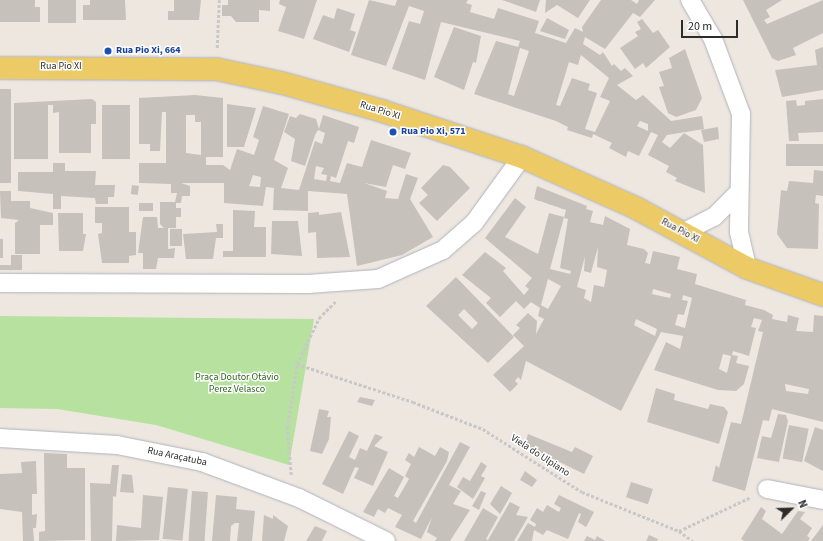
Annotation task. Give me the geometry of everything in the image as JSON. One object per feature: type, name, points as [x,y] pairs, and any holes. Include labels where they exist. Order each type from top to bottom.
[{"type":"main road","name":"Rua Pio XI","points":[[0,68],[216,69],[382,110],[522,157],[684,232],[747,268],[823,295]]},
{"type":"street","points":[[690,0],[713,39],[741,114],[738,193],[739,232],[747,268]]},
{"type":"street","points":[[0,283],[308,284],[378,279],[442,250],[474,223],[522,157]]},
{"type":"street","points":[[684,232],[714,217],[738,193]]},
{"type":"street","name":"Rua Araçatuba","points":[[0,438],[116,445],[202,462],[299,498],[386,541]]},
{"type":"street","points":[[767,489],[823,500]]},
{"type":"path","points":[[216,69],[219,0]]},
{"type":"path","points":[[299,498],[290,472],[287,428],[297,364],[319,318],[356,280]]},
{"type":"path","name":"Viela do Ulpiano","points":[[297,364],[375,391],[413,402],[483,429],[582,492],[679,531],[693,541]]},
{"type":"path","points":[[679,531],[767,489]]},
{"type":"green space","name":"Praça Doutor Otávio Perez Velasco","points":[[0,316],[314,319],[289,465],[156,425],[57,409],[0,408]]},
{"type":"building","points":[[0,0],[35,0],[35,7],[40,7],[40,22],[0,22]]},
{"type":"building","points":[[48,0],[76,0],[76,23],[48,23]]},
{"type":"building","points":[[90,0],[125,0],[126,20],[83,20],[83,5],[90,5]]},
{"type":"building","points":[[174,0],[201,0],[199,20],[168,20],[168,11],[174,11]]},
{"type":"building","points":[[228,0],[270,0],[270,11],[259,10],[259,22],[236,22],[231,16],[222,16],[222,5],[228,5]]},
{"type":"building","points":[[280,0],[317,0],[304,39],[278,31],[286,7],[279,4]]},
{"type":"building","points":[[369,0],[395,6],[397,0],[468,0],[466,3],[472,5],[470,12],[494,19],[498,8],[539,21],[535,33],[566,43],[575,28],[583,32],[582,27],[601,0],[631,0],[637,4],[639,0],[655,0],[640,17],[633,13],[605,49],[585,37],[583,44],[600,55],[603,52],[612,66],[614,64],[621,71],[625,68],[633,76],[617,85],[636,100],[643,95],[671,121],[702,116],[704,129],[667,135],[662,142],[670,148],[684,133],[703,145],[705,193],[675,181],[677,178],[666,172],[669,166],[648,155],[658,135],[651,132],[639,156],[628,151],[626,157],[609,148],[612,143],[593,134],[592,138],[567,130],[568,127],[556,121],[474,94],[496,41],[518,47],[520,41],[441,22],[425,80],[392,69],[409,21],[420,24],[424,11],[409,6],[386,66],[351,55]],"holes":[[[520,48],[529,51],[514,96],[508,94]],[[581,55],[609,78],[600,97],[610,101],[595,132],[585,129],[597,93],[588,90],[590,84],[572,78],[560,106],[556,105],[569,62],[578,65]],[[640,121],[648,124],[648,131],[637,126]]]},
{"type":"building","points":[[502,0],[540,0],[536,12]]},
{"type":"building","points":[[546,0],[590,0],[578,18],[557,5],[545,13]]},
{"type":"building","points":[[743,0],[782,0],[766,10],[770,17],[764,20],[767,24],[823,0],[823,33],[793,48],[796,55],[778,61],[772,58]]},
{"type":"building","points":[[337,8],[355,14],[350,30],[356,32],[349,52],[313,39],[323,15],[334,19]]},
{"type":"building","points":[[547,18],[569,30],[565,39],[540,31]]},
{"type":"building","points":[[642,19],[653,33],[658,30],[670,47],[646,68],[643,63],[635,69],[620,48],[638,36],[635,32],[641,29],[637,22]]},
{"type":"building","points":[[454,27],[481,36],[476,63],[473,62],[464,90],[434,77]]},
{"type":"building","points":[[823,47],[823,90],[782,97],[775,70],[817,65],[815,50]]},
{"type":"building","points":[[685,49],[702,98],[696,110],[676,117],[668,113],[659,87],[664,86],[659,72],[672,68],[669,58]]},
{"type":"building","points":[[0,89],[11,89],[11,183],[0,183]]},
{"type":"building","points":[[195,95],[223,98],[223,157],[206,157],[206,165],[223,165],[230,170],[237,149],[254,155],[259,140],[253,137],[263,106],[289,114],[274,160],[288,168],[281,188],[299,190],[315,141],[322,144],[325,133],[318,130],[305,166],[291,161],[295,139],[284,132],[290,116],[296,118],[300,114],[316,119],[319,129],[323,115],[359,127],[354,143],[348,141],[336,178],[331,176],[330,181],[340,183],[347,163],[362,167],[371,140],[411,153],[405,169],[393,165],[386,187],[364,183],[387,191],[385,198],[398,199],[406,174],[418,178],[410,199],[433,237],[402,255],[357,266],[347,194],[308,191],[308,211],[273,210],[274,188],[266,187],[263,206],[224,203],[224,183],[181,183],[190,186],[190,196],[182,196],[181,203],[176,203],[176,208],[181,208],[181,217],[176,217],[176,228],[168,228],[168,249],[175,248],[174,258],[158,258],[156,269],[143,269],[143,253],[138,253],[143,217],[157,217],[158,228],[164,228],[160,224],[160,202],[175,202],[177,193],[171,193],[171,184],[139,183],[139,163],[166,163],[166,112],[162,112],[160,151],[150,151],[150,144],[139,144],[139,98]],"holes":[[[186,115],[195,115],[195,122],[201,122],[201,155],[186,153]],[[316,166],[324,168],[321,174],[327,175],[326,181],[314,179]],[[253,175],[261,177],[260,187],[249,186]]]},
{"type":"building","points":[[92,99],[96,102],[96,124],[91,124],[91,153],[59,153],[59,112],[53,113],[53,105],[48,105],[48,159],[14,159],[14,103]]},
{"type":"building","points":[[823,99],[823,132],[798,133],[799,141],[789,141],[786,101],[796,100],[797,106],[805,105],[805,101]]},
{"type":"building","points":[[227,104],[256,108],[244,147],[227,147]]},
{"type":"building","points":[[102,105],[130,105],[130,159],[102,159]]},
{"type":"building","points":[[718,127],[719,139],[704,142],[701,130]]},
{"type":"building","points":[[786,144],[823,144],[823,166],[786,166]]},
{"type":"building","points":[[53,163],[65,163],[65,171],[96,171],[95,185],[115,185],[114,197],[108,197],[108,204],[96,204],[95,198],[61,196],[61,209],[53,209],[53,194],[18,191],[18,172],[53,172]]},
{"type":"building","points":[[443,165],[450,167],[470,188],[437,221],[419,203],[428,195],[421,188]]},
{"type":"building","points":[[814,170],[823,171],[823,196],[816,195],[815,203],[819,204],[818,249],[787,248],[777,234],[781,190],[787,191],[789,181],[813,183]]},
{"type":"building","points":[[132,185],[139,186],[138,195],[131,194]]},
{"type":"building","points":[[537,186],[587,206],[586,209],[593,211],[590,222],[603,225],[605,216],[630,229],[627,245],[644,249],[648,253],[645,263],[650,264],[653,251],[680,257],[677,269],[697,274],[695,284],[746,300],[745,305],[764,310],[773,315],[772,319],[787,322],[788,315],[799,318],[796,331],[813,332],[814,315],[823,316],[823,422],[772,409],[769,421],[763,420],[745,491],[712,481],[716,465],[719,468],[731,422],[741,424],[763,332],[758,331],[762,320],[754,318],[751,327],[756,328],[749,356],[733,351],[732,355],[738,356],[736,363],[749,366],[744,384],[736,391],[718,390],[654,370],[666,342],[680,349],[683,336],[661,332],[621,411],[526,361],[521,380],[518,377],[515,381],[518,384],[510,392],[493,375],[524,346],[513,335],[520,328],[516,325],[528,313],[537,321],[536,334],[544,319],[538,316],[540,308],[531,302],[524,309],[516,301],[500,317],[486,303],[491,298],[462,275],[485,252],[506,268],[503,271],[524,295],[529,289],[525,286],[532,278],[485,238],[515,198],[526,207],[505,237],[538,254],[549,213],[564,217],[550,269],[570,274],[571,271],[560,268],[568,219],[564,218],[566,210],[534,199]],"holes":[[[598,247],[597,267],[607,270],[604,287],[594,285],[591,302],[584,298],[586,290],[577,287],[585,256],[584,271],[591,273]],[[548,279],[561,286],[548,309],[541,305]],[[653,289],[671,294],[670,298],[652,294]],[[683,295],[692,298],[685,328],[675,325],[678,314],[684,315],[688,301],[682,300]],[[636,319],[657,329],[655,336],[634,325]],[[723,354],[731,356],[727,373],[719,369]],[[785,384],[809,389],[808,394],[786,391]]]},
{"type":"building","points":[[0,191],[11,191],[11,201],[30,201],[30,208],[53,213],[53,225],[40,225],[40,254],[15,254],[15,223],[19,220],[1,218]]},
{"type":"building","points":[[139,203],[153,203],[153,211],[139,211]]},
{"type":"building","points":[[95,207],[129,207],[129,232],[136,232],[136,255],[129,256],[129,263],[102,263],[98,234],[102,233],[102,223],[95,223]]},
{"type":"building","points":[[233,210],[255,211],[254,227],[266,227],[266,257],[223,257],[223,251],[233,251]]},
{"type":"building","points":[[319,212],[319,215],[341,212],[350,257],[317,258],[316,232],[308,233],[308,213]]},
{"type":"building","points":[[58,213],[83,213],[83,234],[86,234],[83,251],[59,251]]},
{"type":"building","points":[[272,221],[298,221],[302,256],[271,254]]},
{"type":"building","points":[[216,224],[223,224],[223,238],[216,238],[213,259],[186,259],[183,234],[217,232]]},
{"type":"building","points":[[170,229],[182,229],[182,246],[170,246]]},
{"type":"building","points":[[0,239],[3,239],[3,258],[0,258]]},
{"type":"building","points":[[11,255],[22,255],[22,270],[0,270],[0,265],[11,265]]},
{"type":"building","points":[[456,277],[514,337],[488,363],[426,306]],"holes":[[[464,309],[478,323],[472,329],[458,315]]]},
{"type":"building","points":[[656,388],[675,394],[674,400],[708,409],[710,404],[724,407],[728,412],[719,444],[647,422]]},
{"type":"building","points":[[360,397],[375,400],[372,406],[357,402]]},
{"type":"building","points":[[319,409],[329,411],[327,417],[331,417],[329,439],[322,454],[310,451]]},
{"type":"building","points":[[778,414],[786,415],[788,421],[779,462],[757,458],[762,436],[771,438]]},
{"type":"building","points":[[789,425],[809,429],[802,462],[783,458]]},
{"type":"building","points":[[815,427],[823,430],[823,471],[804,461]]},
{"type":"building","points":[[349,431],[359,436],[349,457],[355,460],[360,448],[367,451],[375,434],[383,437],[374,446],[388,452],[373,486],[354,478],[359,468],[355,467],[343,494],[322,484]]},
{"type":"building","points":[[528,434],[572,452],[575,447],[593,456],[584,474],[525,445]]},
{"type":"building","points":[[460,442],[470,447],[449,485],[461,491],[453,504],[470,510],[450,541],[435,541],[437,538],[427,532],[432,517],[421,539],[395,527],[402,515],[388,508],[385,513],[378,509],[374,517],[363,512],[389,468],[404,477],[394,496],[398,498],[409,479],[405,476],[411,464],[405,460],[409,453],[414,457],[419,447],[435,456],[440,447],[449,452],[447,461],[413,521],[416,523]]},
{"type":"building","points":[[44,453],[67,454],[67,468],[85,468],[85,540],[39,541],[39,532],[45,531]]},
{"type":"building","points":[[36,461],[37,494],[32,494],[32,515],[37,514],[36,528],[33,528],[34,541],[23,541],[22,512],[0,509],[0,474],[22,473],[21,462]]},
{"type":"building","points":[[481,462],[487,466],[481,476],[485,478],[473,499],[457,487],[463,477],[470,481]]},
{"type":"building","points":[[112,465],[119,465],[116,497],[113,496],[112,541],[91,541],[90,483],[110,484]]},
{"type":"building","points":[[525,471],[537,480],[532,487],[520,480]]},
{"type":"building","points":[[122,474],[132,475],[134,493],[120,492]]},
{"type":"building","points":[[631,482],[653,489],[648,504],[626,497]]},
{"type":"building","points":[[501,486],[512,493],[500,514],[490,504]]},
{"type":"building","points":[[168,487],[188,489],[182,541],[163,539]]},
{"type":"building","points":[[192,491],[208,492],[205,541],[189,541]]},
{"type":"building","points":[[481,491],[486,493],[479,510],[472,506]]},
{"type":"building","points":[[143,495],[163,497],[159,540],[116,541],[117,525],[141,528]]},
{"type":"building","points":[[216,495],[237,497],[236,509],[255,511],[252,541],[237,541],[239,523],[235,523],[231,526],[230,541],[212,541]]},
{"type":"building","points":[[559,495],[594,512],[586,527],[578,522],[581,514],[579,513],[568,539],[547,530],[543,535],[534,530],[532,541],[517,541],[528,523],[535,527],[536,524],[530,520],[537,508],[543,512],[547,505],[559,512],[561,508],[554,504]]},
{"type":"building","points":[[510,502],[520,507],[516,515],[528,517],[514,541],[464,541],[483,508],[498,517],[486,539],[488,540]]},
{"type":"building","points":[[761,507],[766,511],[762,519],[782,534],[798,511],[805,512],[800,519],[812,528],[807,536],[810,538],[808,541],[744,541],[741,539]]},
{"type":"building","points":[[264,515],[273,519],[273,515],[288,526],[284,541],[262,541]]},
{"type":"building","points":[[823,525],[823,541],[811,541]]},
{"type":"building","points":[[315,526],[327,531],[322,541],[306,541]]},
{"type":"building","points":[[649,535],[658,539],[657,541],[646,541]]},
{"type":"building","points":[[587,536],[595,540],[597,536],[605,541],[584,541]]},
{"type":"place","name":"Rua Pio Xi, 664","points":[[108,51]]},
{"type":"place","name":"Rua Pio Xi, 571","points":[[393,132]]}]
